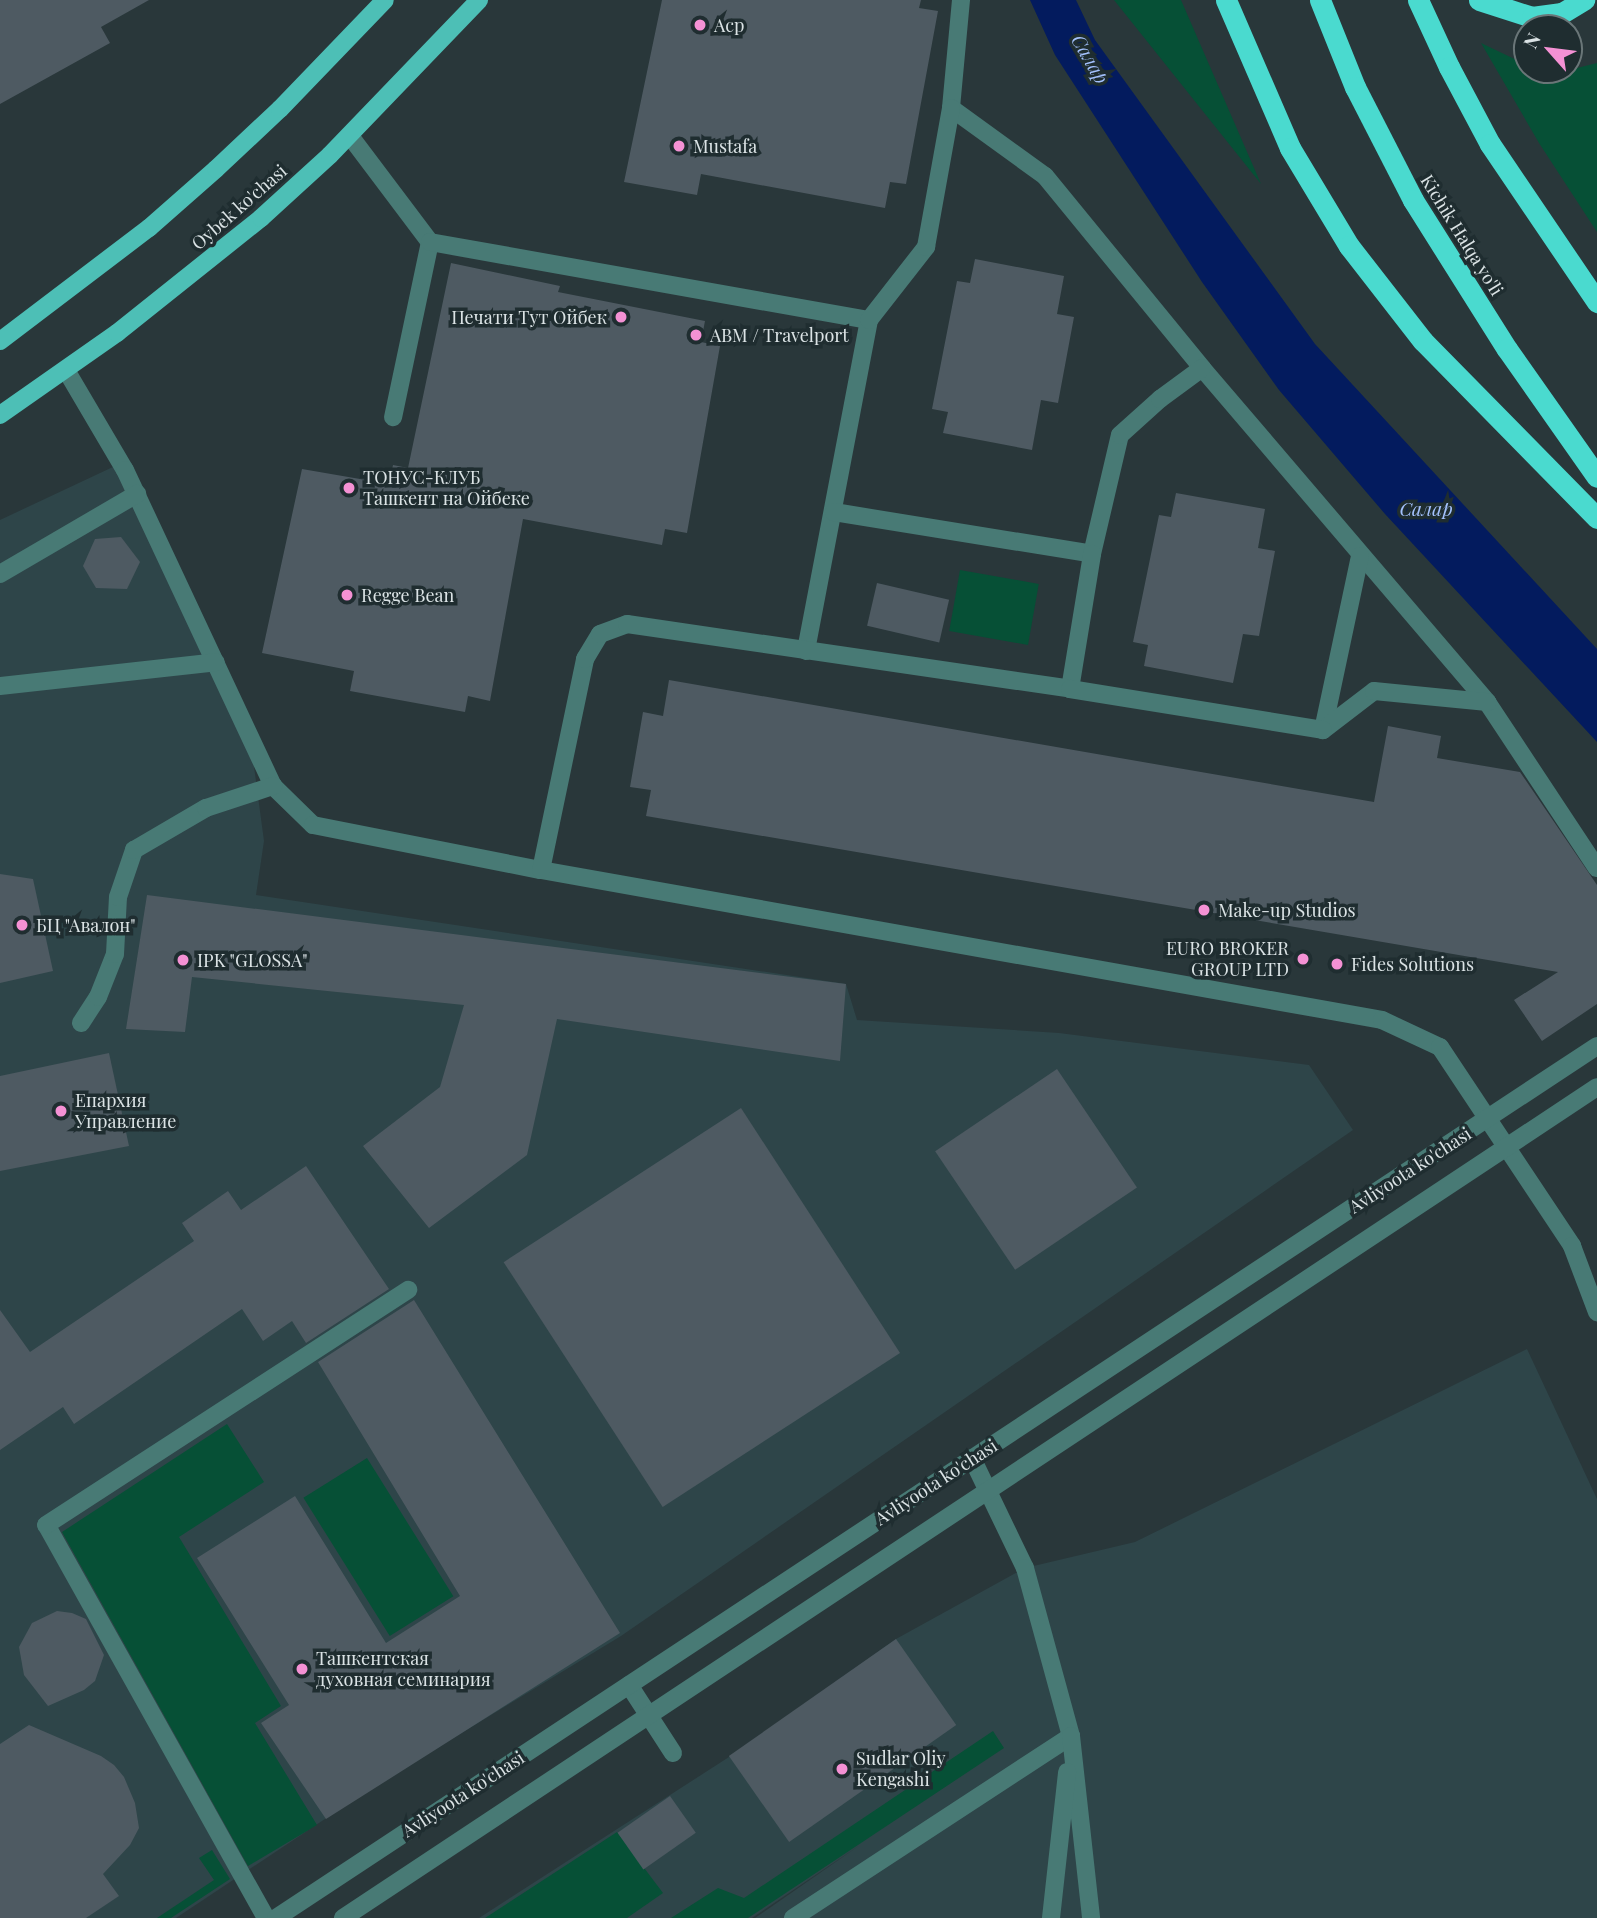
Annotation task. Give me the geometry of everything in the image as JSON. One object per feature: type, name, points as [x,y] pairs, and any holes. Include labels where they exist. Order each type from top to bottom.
[{"type":"highway","points":[[1226,0],[1265,97],[1290,148],[1349,246],[1423,341],[1597,518]]},
{"type":"highway","name":"Kichik Halqa yo'li","points":[[1320,0],[1355,88],[1413,200],[1507,349],[1597,477]]},
{"type":"highway","points":[[1419,0],[1443,56],[1490,144],[1597,302]]},
{"type":"highway","points":[[1479,0],[1532,17],[1562,13],[1584,0]]},
{"type":"main road","points":[[0,341],[149,228],[216,169],[280,109],[385,0]]},
{"type":"main road","name":"Oybek ko'chasi","points":[[0,415],[66,370],[261,218],[350,136],[479,0]]},
{"type":"street","points":[[806,651],[869,320],[926,247],[951,108],[961,0]]},
{"type":"street","points":[[951,108],[1045,176],[1202,368],[1487,702],[1597,868]]},
{"type":"street","points":[[350,136],[430,242],[869,320]]},
{"type":"street","points":[[393,417],[430,242]]},
{"type":"street","points":[[1070,689],[1093,554],[1120,435],[1160,399],[1202,368]]},
{"type":"street","points":[[66,370],[137,494],[273,786],[313,825],[541,870],[1382,1020],[1440,1047],[1572,1246],[1597,1312]]},
{"type":"street","points":[[0,575],[137,494]]},
{"type":"street","points":[[834,512],[1093,554]]},
{"type":"street","points":[[1322,730],[1360,556]]},
{"type":"street","points":[[541,870],[585,659],[600,634],[627,624],[1070,689],[1322,730],[1374,691],[1487,702]]},
{"type":"street","points":[[0,686],[216,662]]},
{"type":"street","points":[[81,1023],[98,997],[115,954],[118,897],[134,850],[206,808],[273,786]]},
{"type":"street","name":"Avliyoota ko'chasi","points":[[276,1918],[1597,1046]]},
{"type":"street","name":"Avliyoota ko'chasi","points":[[343,1918],[1597,1087]]},
{"type":"street","points":[[266,1918],[46,1525],[408,1290]]},
{"type":"street","points":[[972,1458],[1025,1568],[1071,1736],[1091,1918]]},
{"type":"street","points":[[629,1685],[673,1753]]},
{"type":"street","points":[[793,1918],[1071,1736]]},
{"type":"street","points":[[1051,1918],[1071,1736]]},
{"type":"shaded area","points":[[115,466],[253,759],[264,841],[256,895],[846,984],[857,1020],[1059,1033],[1309,1065],[1353,1130],[621,1636],[373,1787],[176,1918],[0,1918],[0,520]]},
{"type":"shaded area","points":[[1527,1349],[1597,1499],[1597,1918],[755,1918],[860,1845],[752,1918],[479,1918],[729,1757],[896,1639],[1025,1568],[1135,1542]]},
{"type":"green space","points":[[1114,0],[1181,0],[1261,184]]},
{"type":"green space","points":[[1481,43],[1513,58],[1513,84],[1583,84],[1583,66],[1597,63],[1597,232],[1539,143]]},
{"type":"green space","points":[[960,570],[1039,584],[1028,645],[949,631]]},
{"type":"green space","points":[[227,1424],[264,1482],[179,1537],[281,1706],[255,1723],[317,1825],[248,1866],[62,1532]]},
{"type":"green space","points":[[367,1458],[453,1596],[390,1636],[303,1498]]},
{"type":"green space","points":[[993,1731],[1004,1748],[748,1918],[671,1918],[718,1888],[744,1898]]},
{"type":"green space","points":[[617,1832],[663,1893],[627,1918],[485,1918]]},
{"type":"green space","points":[[212,1850],[230,1879],[171,1918],[157,1918],[214,1880],[199,1858]]},
{"type":"water","name":"Салар","points":[[1030,0],[1076,0],[1095,40],[1315,344],[1597,649],[1597,742],[1385,514],[1279,390],[1202,282],[1055,55]]},
{"type":"building","points":[[0,0],[149,0],[101,27],[110,43],[0,104]]},
{"type":"building","points":[[662,0],[921,0],[919,8],[938,11],[906,184],[890,182],[885,208],[701,174],[697,195],[624,182]]},
{"type":"building","points":[[975,259],[1064,276],[1057,314],[1074,317],[1058,403],[1041,400],[1032,450],[943,433],[948,412],[932,409],[957,281],[970,283]]},
{"type":"building","points":[[451,263],[560,286],[558,292],[705,321],[701,342],[720,346],[687,533],[665,529],[662,545],[523,519],[490,701],[468,696],[465,712],[350,691],[354,671],[262,653],[302,469],[389,484],[393,465],[408,468]]},
{"type":"building","points":[[1176,493],[1265,509],[1258,548],[1275,551],[1259,636],[1243,634],[1233,683],[1144,666],[1148,645],[1133,642],[1159,515],[1171,517]]},
{"type":"building","points":[[121,537],[140,562],[127,589],[96,588],[83,566],[95,539]]},
{"type":"building","points":[[877,583],[949,600],[939,643],[867,626]]},
{"type":"building","points":[[669,680],[1374,802],[1388,726],[1441,736],[1437,758],[1520,772],[1597,885],[1597,1004],[1542,1041],[1514,1000],[1558,972],[646,816],[651,790],[630,787],[643,712],[663,716]]},
{"type":"building","name":"БЦ \"Авалон\"","points":[[0,874],[33,879],[53,971],[0,983]]},
{"type":"building","points":[[147,895],[846,984],[840,1061],[557,1019],[527,1155],[429,1228],[363,1146],[440,1087],[464,1005],[192,977],[185,1032],[126,1029]]},
{"type":"building","name":"Епархия Управление","points":[[109,1053],[129,1146],[0,1171],[0,1076]]},
{"type":"building","points":[[1057,1069],[1137,1188],[1015,1270],[935,1151]]},
{"type":"building","points":[[741,1108],[900,1353],[663,1507],[504,1262]]},
{"type":"building","points":[[306,1166],[389,1289],[306,1343],[292,1321],[263,1341],[242,1309],[74,1424],[63,1407],[0,1450],[0,1310],[30,1352],[194,1241],[182,1223],[228,1191],[241,1210]]},
{"type":"building","points":[[414,1300],[620,1633],[326,1819],[261,1723],[289,1705],[197,1558],[295,1496],[386,1643],[460,1596],[318,1362]]},
{"type":"building","points":[[57,1611],[86,1619],[104,1655],[95,1681],[84,1690],[48,1706],[24,1675],[19,1647],[32,1623]]},
{"type":"building","points":[[896,1639],[956,1725],[789,1842],[729,1756]]},
{"type":"building","points":[[29,1725],[101,1756],[114,1765],[124,1777],[135,1803],[139,1828],[130,1845],[103,1874],[119,1896],[86,1918],[0,1918],[0,1744]]},
{"type":"building","points":[[670,1796],[696,1833],[643,1870],[618,1833]]},
{"type":"place","name":"Аср","points":[[700,25]]},
{"type":"place","name":"Mustafa","points":[[679,146]]},
{"type":"place","name":"Печати Тут Ойбек","points":[[621,317]]},
{"type":"place","name":"ABM / Travelport","points":[[696,335]]},
{"type":"place","name":"ТОНУС-КЛУБ Ташкент на Ойбеке","points":[[349,488]]},
{"type":"place","name":"Regge Bean","points":[[347,595]]},
{"type":"place","name":"Make-up Studios","points":[[1204,910]]},
{"type":"place","name":"БЦ \"Авалон\"","points":[[22,925]]},
{"type":"place","name":"EURO BROKER GROUP LTD","points":[[1303,959]]},
{"type":"place","name":"IPK \"GLOSSA\"","points":[[183,960]]},
{"type":"place","name":"Fides Solutions","points":[[1337,964]]},
{"type":"place","name":"Епархия Управление","points":[[61,1111]]},
{"type":"place","name":"Ташкентская духовная семинария","points":[[302,1669]]},
{"type":"place","name":"Sudlar Oliy Kengashi","points":[[842,1769]]}]
